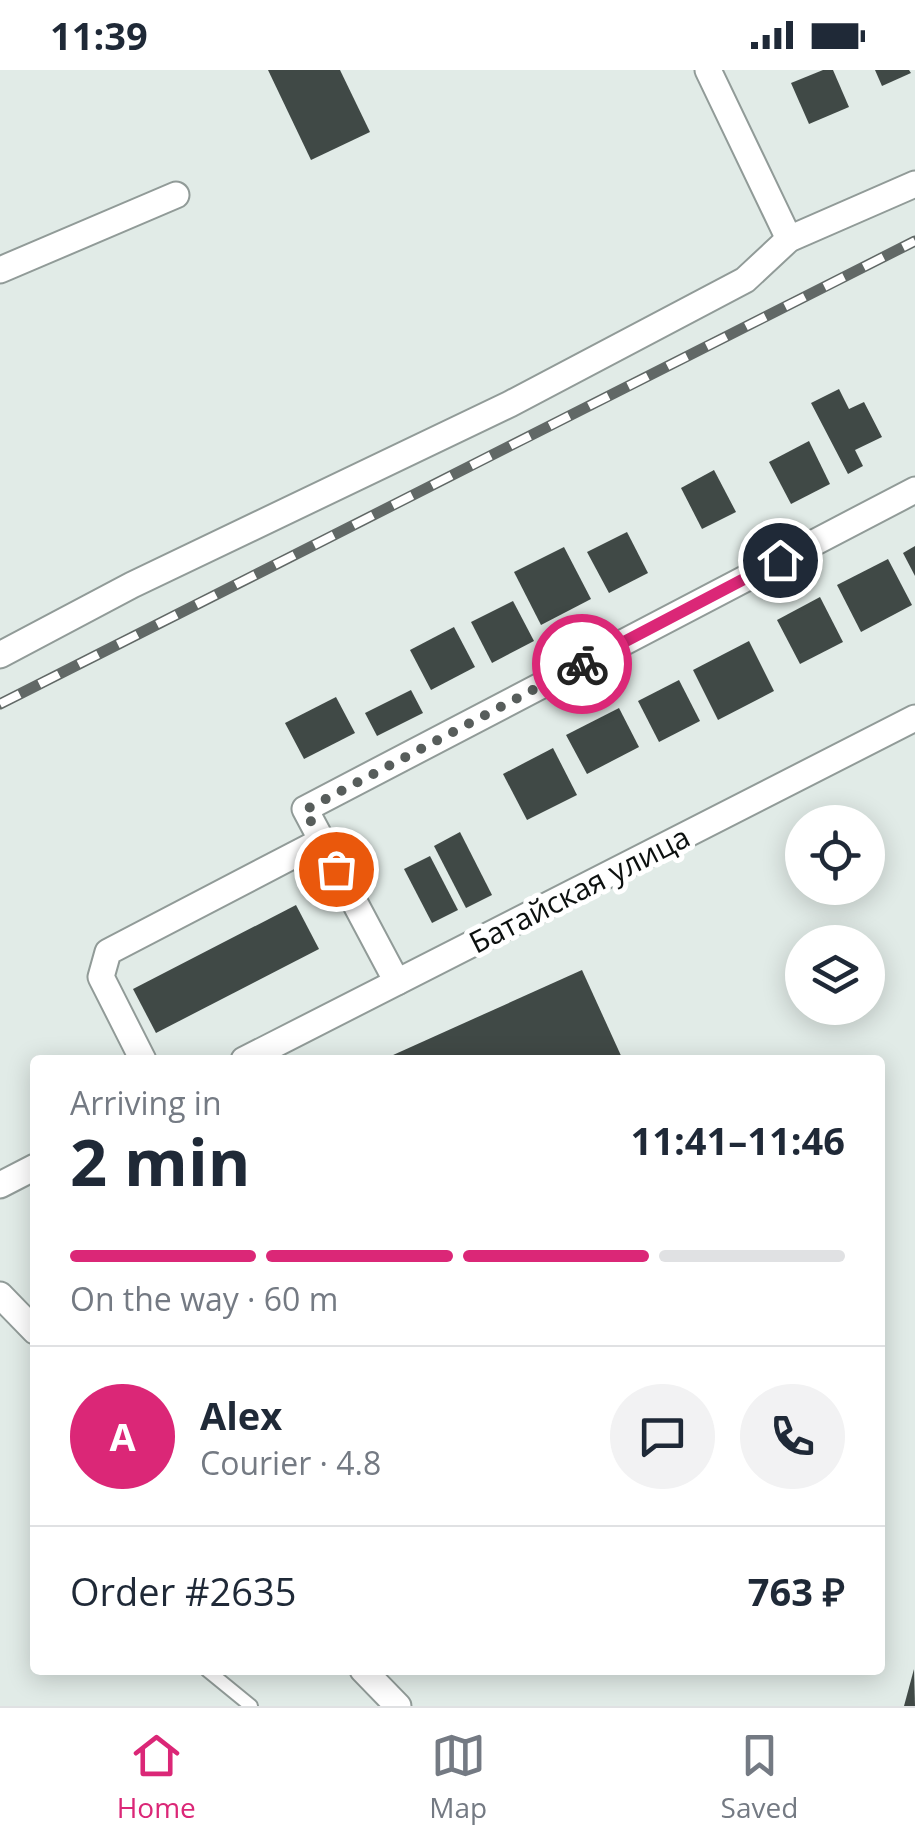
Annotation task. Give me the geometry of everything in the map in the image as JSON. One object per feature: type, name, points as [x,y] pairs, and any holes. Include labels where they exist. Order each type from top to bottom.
[{"type":"street","points":[[708,70],[789,239]]},
{"type":"street","points":[[0,655],[132,585],[510,404],[744,280],[789,239],[915,184]]},
{"type":"street","points":[[0,270],[176,195]]},
{"type":"street","points":[[397,982],[305,810],[915,490]]},
{"type":"street","name":"Батайская улица","points":[[254,1055],[915,718]]},
{"type":"street","points":[[140,1055],[101,977],[108,952],[322,840]]},
{"type":"street","points":[[2,1180],[30,1169]]},
{"type":"street","points":[[0,1295],[30,1326]]},
{"type":"street","points":[[368,1675],[398,1706]]},
{"type":"lane","points":[[213,1675],[250,1706]]},
{"type":"building","points":[[268,70],[340,70],[370,132],[311,160]]},
{"type":"building","points":[[833,70],[849,107],[809,124],[791,83]]},
{"type":"building","points":[[875,70],[909,70],[911,73],[882,86]]},
{"type":"building","points":[[839,389],[849,409],[864,402],[882,437],[855,450],[863,466],[848,474],[811,403]]},
{"type":"building","points":[[809,441],[830,484],[791,504],[769,462]]},
{"type":"building","points":[[714,470],[736,512],[702,529],[681,488]]},
{"type":"building","points":[[627,532],[648,573],[609,593],[587,552]]},
{"type":"building","points":[[915,546],[915,576],[903,553]]},
{"type":"building","points":[[564,547],[591,599],[541,625],[514,572]]},
{"type":"building","points":[[888,559],[912,605],[861,632],[837,585]]},
{"type":"building","points":[[820,597],[843,642],[800,664],[777,620]]},
{"type":"building","points":[[513,601],[534,641],[492,663],[471,622]]},
{"type":"building","points":[[454,627],[475,667],[431,690],[410,650]]},
{"type":"building","points":[[749,641],[774,691],[718,720],[693,670]]},
{"type":"building","points":[[679,680],[700,721],[659,742],[638,701]]},
{"type":"building","points":[[411,690],[423,713],[377,736],[365,713]]},
{"type":"building","points":[[336,697],[355,733],[304,759],[285,723]]},
{"type":"building","points":[[619,708],[639,747],[587,774],[566,735]]},
{"type":"building","points":[[553,748],[577,795],[527,820],[503,774]]},
{"type":"building","points":[[460,832],[492,895],[466,908],[434,846]]},
{"type":"building","points":[[430,856],[458,910],[432,923],[404,869]]},
{"type":"building","points":[[296,905],[319,949],[156,1033],[133,989]]},
{"type":"building","points":[[582,970],[621,1055],[393,1055]]},
{"type":"building","points":[[914,1669],[915,1706],[904,1706]]},
{"type":"railway","points":[[0,704],[915,241]]},
{"type":"way so far","points":[[336,869],[305,810],[582,664]]},
{"type":"route","points":[[582,664],[780,560]]}]
